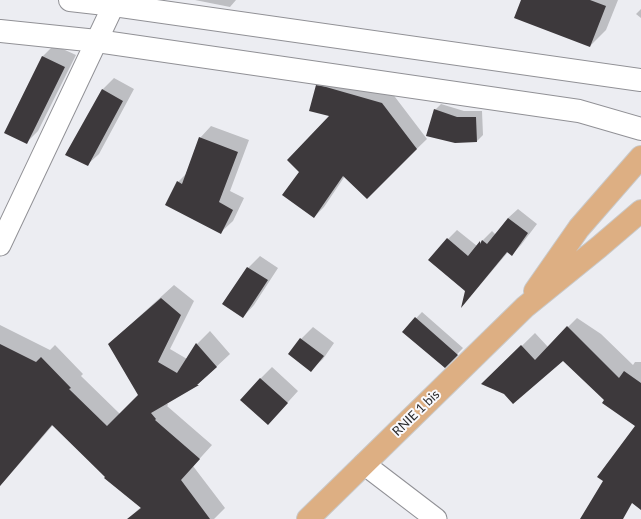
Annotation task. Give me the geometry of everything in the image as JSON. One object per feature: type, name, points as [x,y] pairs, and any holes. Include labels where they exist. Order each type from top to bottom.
[{"type":"main road","points":[[525,307],[579,228],[641,157]]},
{"type":"main road","points":[[525,307],[641,211]]},
{"type":"main road","name":"RNIE 1 bis","points":[[308,519],[525,307]]},
{"type":"street","points":[[70,0],[115,2],[641,80]]},
{"type":"street","points":[[0,245],[115,2]]},
{"type":"street","points":[[0,31],[97,41],[579,111],[641,129]]},
{"type":"street","points":[[364,464],[436,519]]},
{"type":"building","points":[[521,0],[590,0],[606,6],[590,47],[514,18]]},
{"type":"building","points":[[42,56],[65,67],[27,144],[4,133]]},
{"type":"building","points":[[316,85],[382,103],[417,149],[367,199],[343,176],[314,218],[282,195],[299,172],[287,160],[329,116],[309,111]]},
{"type":"building","points":[[102,89],[123,101],[88,166],[65,155]]},
{"type":"building","points":[[434,109],[457,117],[476,117],[477,142],[455,143],[426,136]]},
{"type":"building","points":[[199,137],[238,152],[219,202],[233,210],[221,234],[165,205],[177,181],[182,184]]},
{"type":"building","points":[[508,218],[528,233],[512,256],[507,252],[461,308],[465,291],[428,260],[447,238],[468,256],[480,241],[480,244],[482,240],[487,244]]},
{"type":"building","points":[[247,267],[268,280],[243,318],[222,304]]},
{"type":"building","points":[[161,298],[181,315],[158,362],[177,373],[196,343],[217,367],[197,385],[199,385],[151,413],[156,419],[155,420],[200,459],[181,480],[210,519],[127,519],[141,508],[104,478],[105,477],[52,425],[0,486],[0,344],[36,362],[41,357],[71,388],[69,389],[107,426],[138,395],[108,344]]},
{"type":"building","points":[[415,317],[458,355],[445,368],[402,332]]},
{"type":"building","points":[[567,326],[619,378],[624,371],[641,383],[641,510],[632,503],[623,519],[580,519],[603,481],[597,477],[635,426],[602,403],[604,400],[563,361],[513,404],[504,394],[481,384],[521,345],[535,360]]},
{"type":"building","points":[[300,338],[324,356],[311,372],[288,354]]},
{"type":"building","points":[[260,378],[288,403],[268,425],[240,400]]}]
